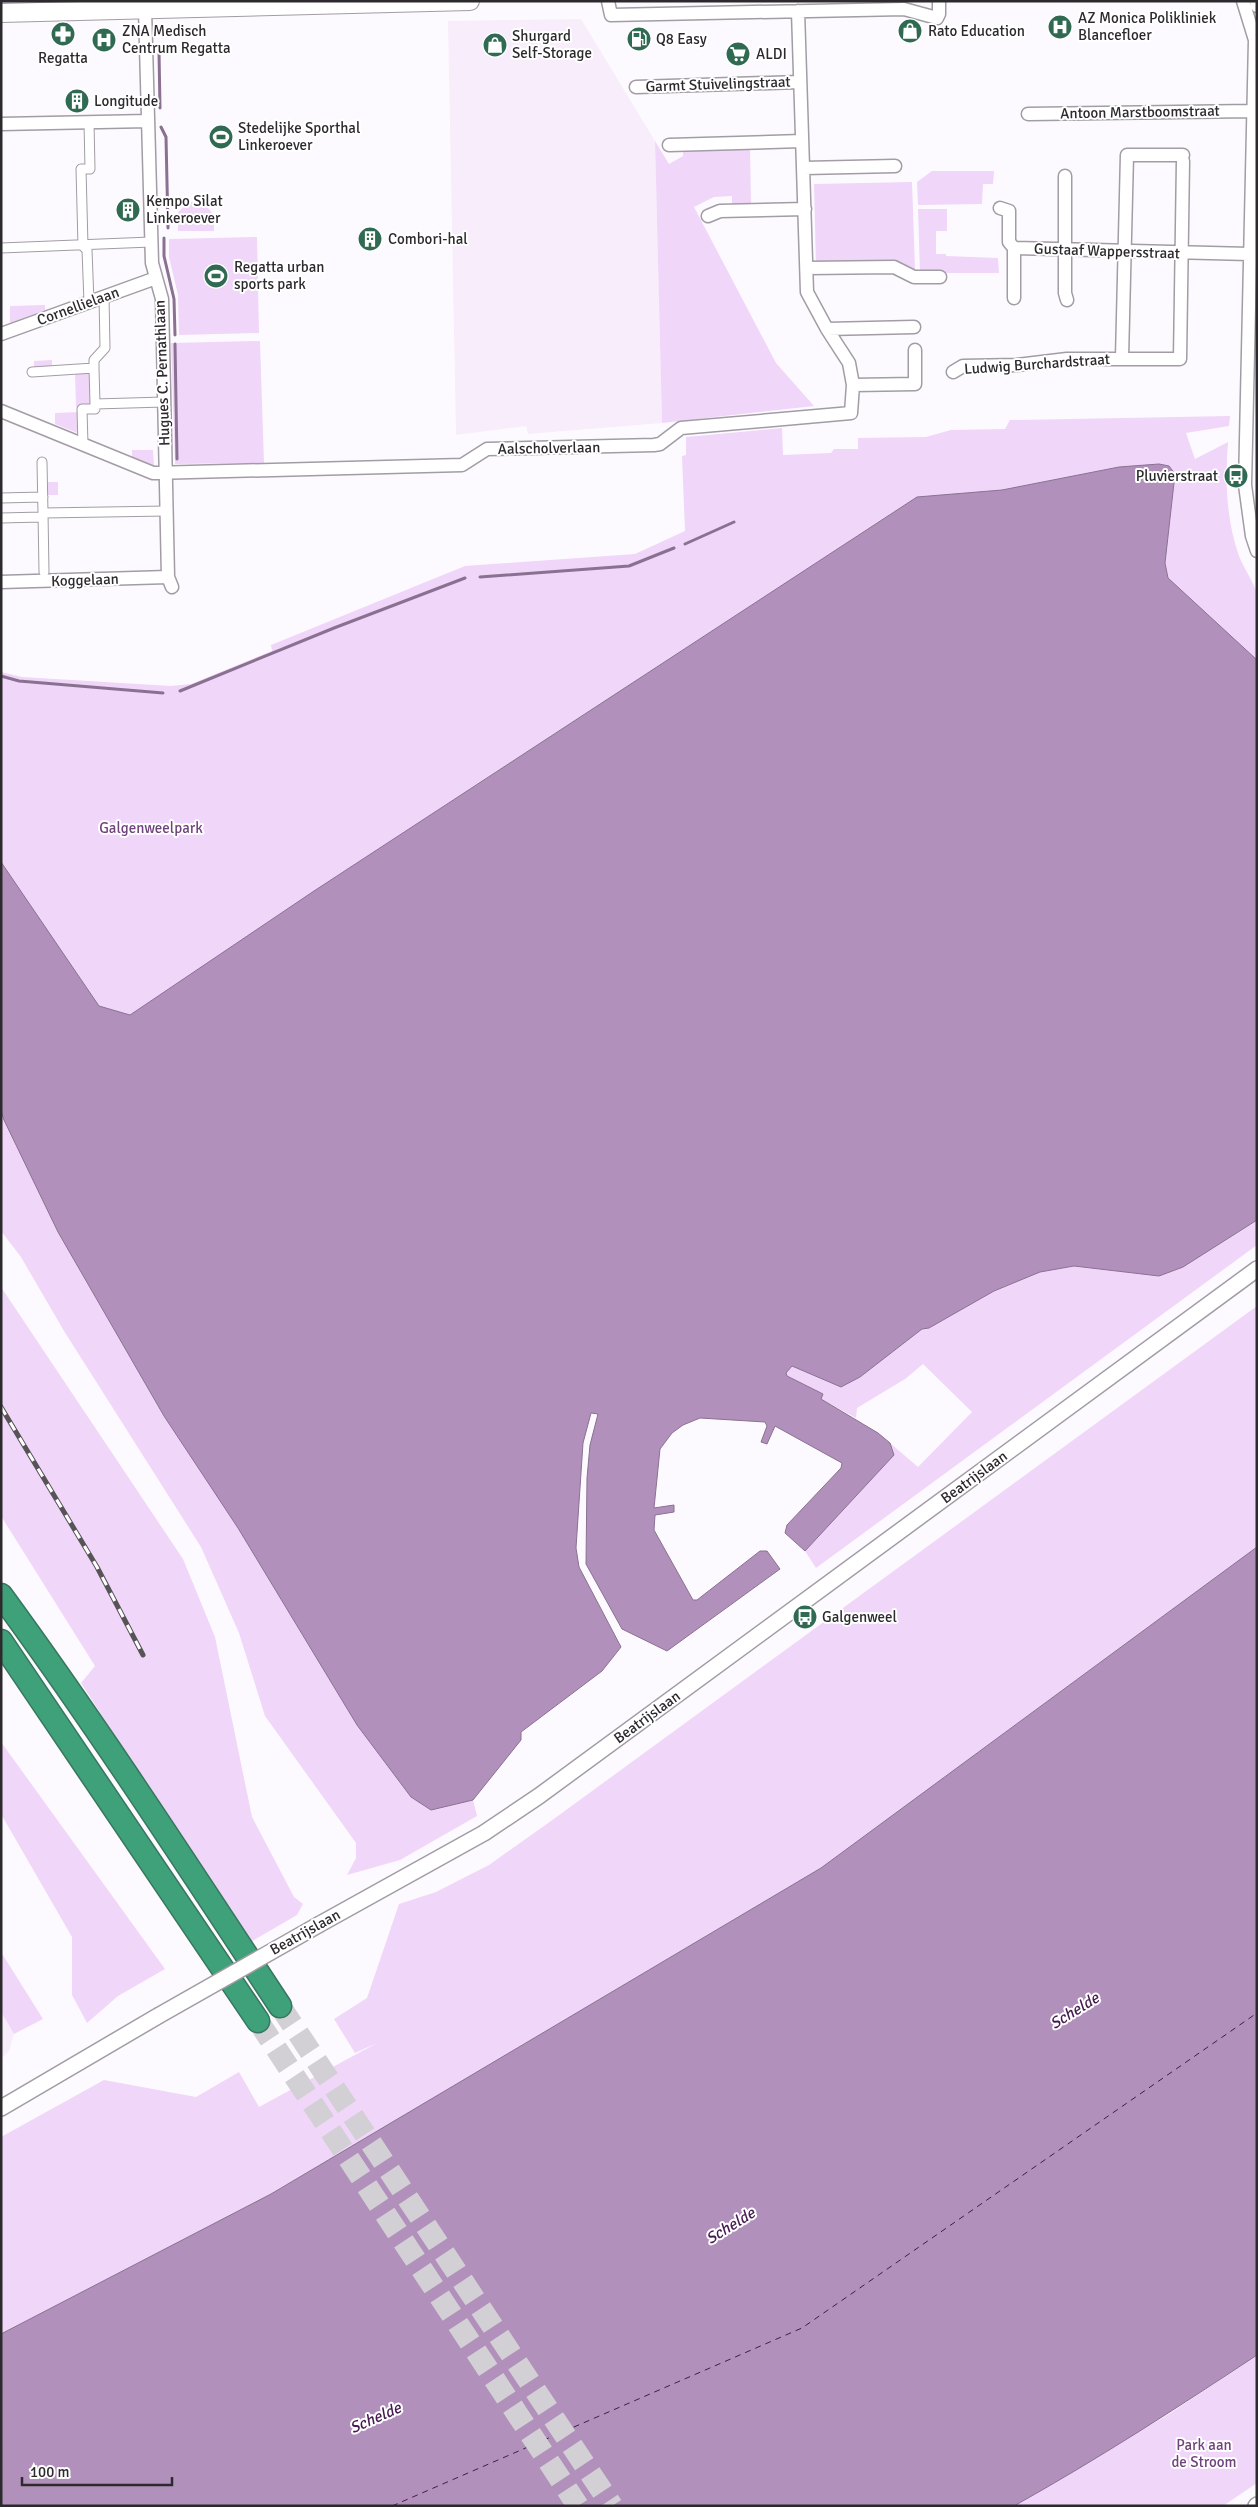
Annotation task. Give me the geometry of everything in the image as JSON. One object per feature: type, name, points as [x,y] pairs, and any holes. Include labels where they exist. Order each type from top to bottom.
[{"type":"highway","points":[[1,1595],[140,1795],[280,2006]]},
{"type":"highway","points":[[1,1641],[258,2021]]},
{"type":"main road","points":[[1,13],[143,4],[470,1]]},
{"type":"street","points":[[608,1],[611,15],[904,9],[936,18],[939,14],[939,1]]},
{"type":"street","points":[[1243,1],[1256,37],[1253,111],[1254,169],[1249,254],[1251,422],[1245,485],[1250,528],[1257,551]]},
{"type":"street","points":[[1256,1],[1257,6]]},
{"type":"street","name":"Hugues C. Pernathlaan","points":[[143,4],[152,263],[162,299],[170,582]]},
{"type":"street","points":[[798,11],[806,209],[807,292],[827,329],[849,363],[853,385],[915,384],[915,350]]},
{"type":"street","name":"Garmt Stuivelingstraat","points":[[636,87],[800,82]]},
{"type":"street","name":"Antoon Marstboomstraat","points":[[1028,114],[1253,111]]},
{"type":"street","points":[[1,124],[148,121]]},
{"type":"street","points":[[89,122],[90,169],[81,169],[83,246],[87,250],[89,302]]},
{"type":"street","points":[[669,145],[802,141]]},
{"type":"street","name":"Ludwig Burchardstraat","points":[[953,372],[963,366],[1122,358],[1180,359],[1182,158],[1126,155],[1122,358]]},
{"type":"street","points":[[804,168],[895,166]]},
{"type":"street","points":[[1065,176],[1065,293],[1067,300]]},
{"type":"street","name":"Gustaaf Wappersstraat","points":[[1000,208],[1009,211],[1009,242],[1014,248],[1249,254]]},
{"type":"street","points":[[708,216],[720,211],[806,209]]},
{"type":"street","points":[[1,248],[151,242]]},
{"type":"street","points":[[1014,248],[1014,298]]},
{"type":"street","points":[[806,268],[894,267],[914,277],[940,277]]},
{"type":"street","name":"Cornellielaan","points":[[1,334],[156,278]]},
{"type":"street","points":[[83,445],[82,409],[95,409],[94,360],[105,348],[104,296]]},
{"type":"street","points":[[827,329],[914,328]]},
{"type":"street","points":[[32,372],[94,366]]},
{"type":"street","name":"Aalscholverlaan","points":[[1,411],[148,472],[462,465],[487,449],[654,445],[660,444],[681,428],[851,413],[853,385]]},
{"type":"street","points":[[96,404],[164,402]]},
{"type":"street","points":[[42,462],[41,497],[44,576]]},
{"type":"street","points":[[1,498],[41,497]]},
{"type":"street","points":[[1,518],[76,513],[167,511]]},
{"type":"street","name":"Koggelaan","points":[[1,582],[44,576],[170,582]]},
{"type":"street","name":"Beatrijslaan","points":[[1,2108],[158,2016],[484,1833],[539,1796],[1257,1269]]},
{"type":"shaded area","points":[[581,19],[655,141],[662,423],[528,434],[526,426],[456,435],[448,21]]},
{"type":"shaded area","points":[[1,2012],[14,2034],[9,2051],[1,2059]]},
{"type":"green space","points":[[1,1],[117,1],[1,7]]},
{"type":"green space","points":[[655,141],[669,164],[683,156],[683,147],[750,146],[751,203],[732,204],[732,196],[714,197],[694,207],[776,363],[814,406],[662,423]]},
{"type":"green space","points":[[932,171],[994,171],[993,184],[983,184],[982,204],[918,205],[917,182]]},
{"type":"green space","points":[[912,182],[915,269],[816,266],[814,184]]},
{"type":"green space","points":[[189,202],[203,202],[214,215],[214,231],[178,231],[178,212]]},
{"type":"green space","points":[[918,209],[947,209],[947,231],[936,231],[936,254],[998,258],[999,273],[920,273]]},
{"type":"green space","name":"Regatta urban sports park","points":[[257,237],[259,333],[179,335],[178,295],[169,257],[169,239]]},
{"type":"green space","points":[[45,305],[45,310],[10,323],[10,306]]},
{"type":"green space","points":[[260,341],[264,463],[175,464],[171,343]]},
{"type":"green space","points":[[52,360],[52,370],[34,370],[34,361]]},
{"type":"green space","points":[[91,371],[92,406],[76,407],[75,372]]},
{"type":"green space","points":[[80,412],[80,434],[55,424],[55,413]]},
{"type":"green space","name":"Galgenweelpark","points":[[1230,416],[1229,426],[1186,433],[1195,459],[1228,442],[1227,499],[1231,528],[1239,556],[1257,594],[1257,660],[1168,579],[1165,563],[1175,474],[1159,464],[1119,467],[1002,490],[917,497],[314,891],[130,1015],[99,1006],[1,862],[1,672],[22,677],[171,686],[191,684],[272,651],[271,645],[465,566],[635,554],[685,531],[682,456],[686,455],[686,437],[782,428],[783,455],[831,453],[834,449],[858,449],[858,438],[926,437],[951,430],[1005,429],[1010,420]]},
{"type":"green space","points":[[132,450],[153,450],[154,466],[132,459]]},
{"type":"green space","points":[[46,482],[58,482],[58,495],[46,495]]},
{"type":"green space","points":[[1,1111],[58,1232],[164,1416],[238,1528],[357,1725],[411,1797],[431,1810],[473,1800],[477,1816],[400,1860],[347,1875],[356,1858],[356,1843],[265,1716],[239,1633],[201,1547],[64,1331],[21,1257],[1,1231]]},
{"type":"green space","points":[[1257,1220],[1257,1245],[816,1568],[805,1551],[894,1455],[890,1443],[918,1467],[972,1412],[923,1364],[905,1379],[857,1408],[856,1418],[821,1399],[823,1394],[787,1376],[786,1373],[792,1366],[841,1387],[860,1377],[922,1329],[929,1328],[994,1291],[1040,1272],[1074,1266],[1159,1276],[1183,1267]]},
{"type":"green space","points":[[1,1287],[183,1559],[215,1637],[252,1817],[294,1897],[303,1904],[297,1915],[249,1943],[81,1683],[95,1666],[1,1516]]},
{"type":"green space","points":[[1257,1306],[1257,1547],[821,1868],[271,2194],[1,2334],[1,2137],[104,2080],[196,2097],[239,2072],[259,2107],[377,2043],[355,2053],[334,2019],[367,1998],[399,1904],[436,1892],[489,1865]]},
{"type":"green space","points":[[1,1742],[165,1969],[118,1996],[87,2023],[72,1995],[72,1937],[1,1814]]},
{"type":"green space","points":[[1,1952],[43,2019],[14,2034],[1,2012]]},
{"type":"green space","name":"Park aan de Stroom","points":[[1257,2355],[1257,2483],[1223,2506],[1013,2506],[1169,2414]]},
{"type":"water","points":[[1159,464],[1169,466],[1175,474],[1165,563],[1168,578],[1257,660],[1257,1220],[1183,1267],[1159,1276],[1074,1266],[1040,1272],[994,1291],[929,1328],[922,1329],[860,1377],[841,1387],[792,1366],[786,1373],[787,1376],[823,1394],[821,1399],[878,1433],[890,1443],[894,1455],[805,1551],[785,1533],[787,1525],[841,1468],[842,1463],[775,1426],[767,1444],[761,1442],[767,1426],[765,1422],[700,1418],[683,1425],[672,1433],[660,1449],[654,1508],[674,1505],[674,1512],[655,1515],[654,1530],[693,1600],[697,1600],[760,1551],[767,1551],[780,1569],[667,1651],[622,1629],[586,1564],[587,1478],[590,1445],[598,1414],[591,1413],[583,1443],[576,1548],[579,1567],[621,1647],[602,1671],[521,1732],[521,1740],[473,1800],[431,1810],[411,1797],[357,1725],[238,1528],[164,1416],[58,1232],[4,1120],[1,1111],[1,862],[99,1006],[130,1015],[314,891],[917,497],[1002,490],[1119,467]]},
{"type":"water","name":"Schelde","points":[[1257,1547],[1257,2355],[1137,2433],[1014,2506],[1,2506],[1,2334],[271,2194],[821,1868]]},
{"type":"waterway","points":[[159,52],[160,108]]},
{"type":"waterway","points":[[161,127],[166,137],[168,228]]},
{"type":"waterway","points":[[164,238],[164,256],[174,299],[175,335]]},
{"type":"waterway","points":[[175,344],[177,459]]},
{"type":"waterway","points":[[685,544],[734,522]]},
{"type":"waterway","points":[[480,577],[629,566],[674,548]]},
{"type":"waterway","points":[[180,691],[334,628],[465,578]]},
{"type":"waterway","points":[[1,676],[19,681],[163,693]]},
{"type":"ferry route","points":[[392,2506],[802,2328],[1257,2013]]},
{"type":"tunnel","points":[[280,2006],[612,2506]]},
{"type":"tunnel","points":[[258,2021],[578,2506]]},
{"type":"railway","points":[[1,1407],[97,1567],[143,1655]]},
{"type":"place","name":"AZ Monica Polikliniek Blancefloer","points":[[1060,27]]},
{"type":"place","name":"Rato Education","points":[[910,31]]},
{"type":"place","name":"Regatta","points":[[63,34]]},
{"type":"place","name":"Q8 Easy","points":[[639,39]]},
{"type":"place","name":"ZNA Medisch Centrum Regatta","points":[[104,40]]},
{"type":"place","name":"Shurgard Self-Storage","points":[[495,45]]},
{"type":"place","name":"ALDI","points":[[738,54]]},
{"type":"place","name":"Longitude","points":[[77,101]]},
{"type":"place","name":"Stedelijke Sporthal Linkeroever","points":[[221,137]]},
{"type":"place","name":"Kempo Silat Linkeroever","points":[[128,210]]},
{"type":"place","name":"Combori-hal","points":[[370,239]]},
{"type":"place","name":"Regatta urban sports park","points":[[216,276]]},
{"type":"place","name":"Pluvierstraat","points":[[1236,476]]},
{"type":"place","name":"Galgenweel","points":[[805,1617]]}]
